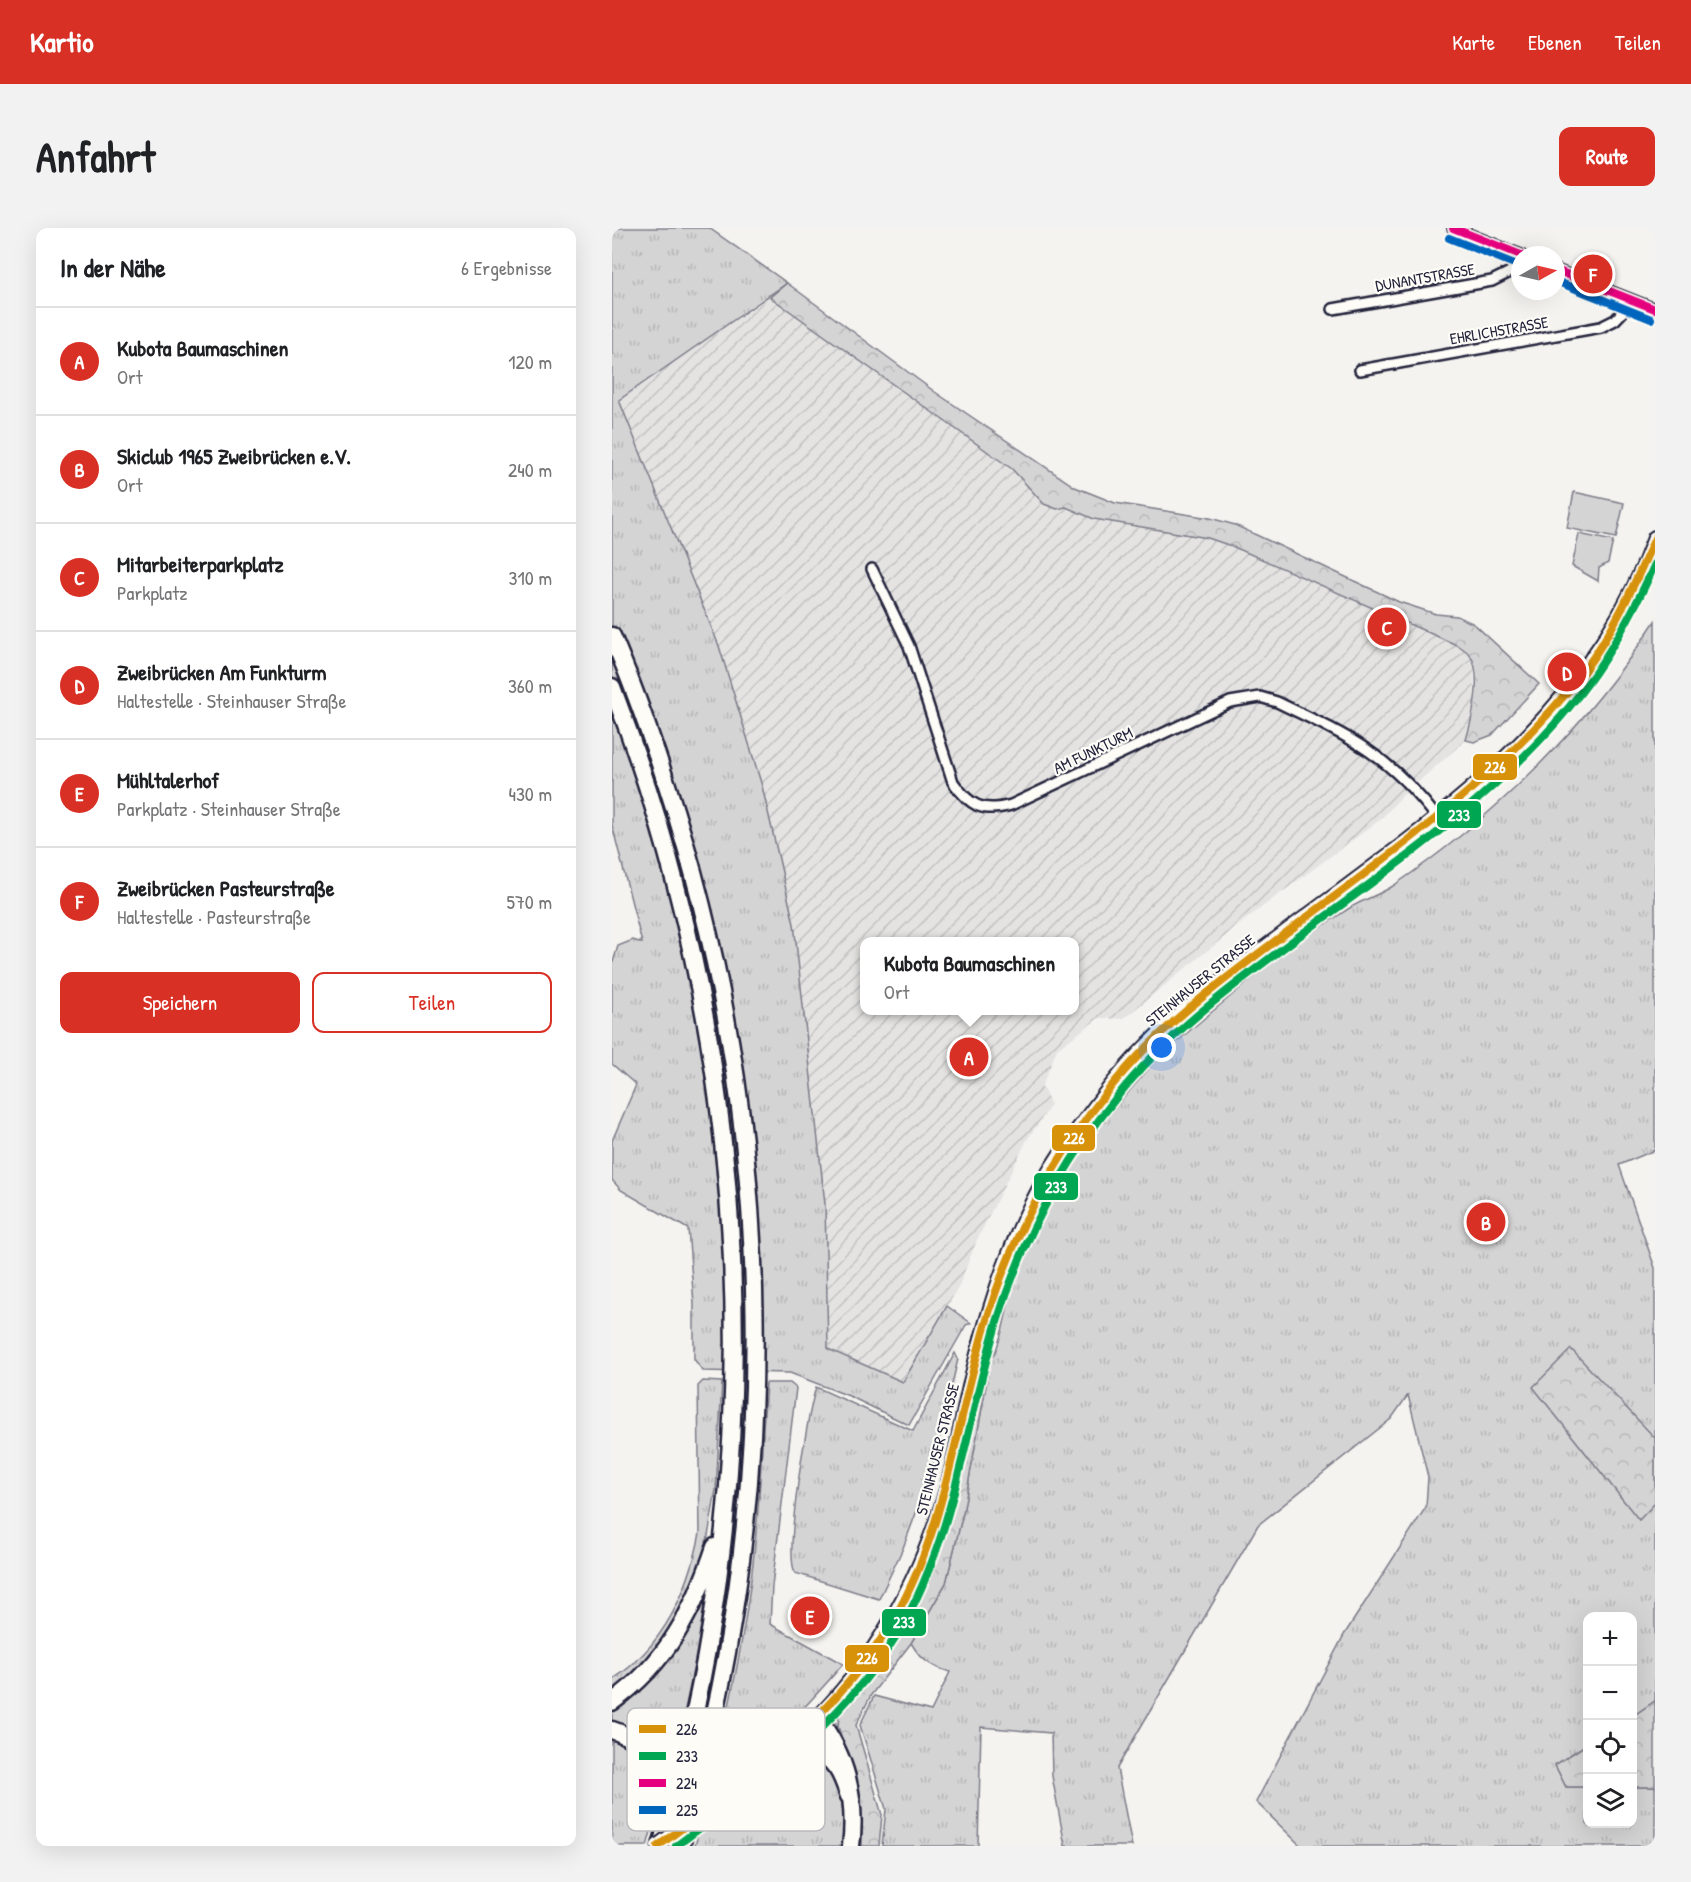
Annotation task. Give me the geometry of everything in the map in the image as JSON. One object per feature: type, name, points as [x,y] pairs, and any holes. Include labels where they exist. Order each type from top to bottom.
[{"type":"highway","points":[[612,636],[648,728],[700,895],[732,1050],[750,1203],[755,1319],[755,1392],[748,1504],[725,1667],[716,1708]]},
{"type":"highway","points":[[612,687],[630,734],[683,904],[711,1040],[730,1192],[735,1310],[733,1436],[727,1513],[709,1645],[695,1708]]},
{"type":"highway","points":[[612,1702],[648,1672],[684,1623],[703,1584],[727,1513]]},
{"type":"highway","points":[[612,1730],[627,1736]]},
{"type":"highway","points":[[825,1730],[840,1753],[849,1796],[853,1832],[851,1846]]},
{"type":"highway","points":[[825,1755],[839,1772],[849,1796]]},
{"type":"highway","points":[[825,1759],[829,1760]]},
{"type":"highway","points":[[658,1846],[660,1831]]},
{"type":"highway","points":[[658,1846],[663,1831]]},
{"type":"highway","points":[[681,1846],[686,1831]]},
{"type":"highway","points":[[689,1846],[691,1831]]},
{"type":"main road","name":"STEINHAUSER STRASSE","points":[[825,1709],[864,1664],[893,1621],[921,1565],[942,1507],[985,1326],[1006,1264],[1037,1195],[1073,1136],[1128,1066],[1164,1029],[1274,941],[1438,819],[1517,749],[1581,675],[1609,635],[1655,538]]},
{"type":"main road","name":"STEINHAUSER STRASSE","points":[[658,1846],[678,1831]]},
{"type":"street","points":[[1453,228],[1511,251]]},
{"type":"street","name":"DUNANTSTRASSE","points":[[1333,309],[1492,281],[1511,272]]},
{"type":"street","points":[[1565,274],[1655,309]]},
{"type":"street","name":"EHRLICHSTRASSE","points":[[1360,369],[1601,327],[1615,320],[1633,301]]},
{"type":"street","name":"AM FUNKTURM","points":[[872,569],[909,646],[953,782],[962,794],[982,808],[990,810],[1011,805],[1230,702],[1260,697],[1277,702],[1374,752],[1393,767],[1438,819]]},
{"type":"shaded area","points":[[770,297],[1012,469],[1044,504],[1057,509],[1066,507],[1094,519],[1209,538],[1234,547],[1459,646],[1470,655],[1474,667],[1474,710],[1466,740],[1402,796],[1381,819],[1250,916],[1123,1019],[1099,1018],[1057,1049],[1042,1086],[1051,1105],[1027,1140],[977,1240],[958,1288],[903,1383],[828,1349],[825,1204],[794,924],[762,786],[719,646],[618,399]]},
{"type":"green space","points":[[612,228],[709,228],[787,283],[619,400],[719,646],[762,786],[794,924],[825,1204],[828,1349],[903,1382],[947,1306],[971,1323],[966,1325],[909,1425],[849,1396],[790,1373],[703,1371],[694,1359],[694,1304],[688,1229],[621,1190],[612,1180],[612,1141],[636,1085],[612,1064],[612,965],[618,946],[633,940],[642,943],[612,825]]},
{"type":"green space","points":[[787,283],[935,392],[1075,487],[1115,503],[1210,518],[1235,525],[1399,602],[1436,614],[1457,616],[1474,624],[1539,684],[1492,735],[1474,742],[1466,740],[1475,697],[1476,673],[1474,663],[1466,651],[1234,547],[1208,538],[1094,519],[1066,507],[1057,509],[1044,504],[1012,469],[770,297]]},
{"type":"green space","points":[[1574,492],[1624,503],[1616,538],[1567,528]]},
{"type":"green space","points":[[1579,534],[1613,541],[1608,563],[1599,568],[1598,581],[1572,566]]},
{"type":"green space","points":[[1655,621],[1655,1150],[1619,1165],[1655,1268],[1655,1701],[1637,1713],[1637,1612],[1583,1612],[1583,1747],[1555,1765],[1566,1787],[1583,1787],[1583,1828],[1637,1828],[1637,1787],[1655,1787],[1655,1846],[1301,1846],[1256,1802],[1344,1635],[1426,1507],[1428,1477],[1408,1395],[1391,1419],[1258,1525],[1117,1768],[1132,1846],[1065,1846],[1052,1776],[1051,1733],[981,1727],[978,1846],[882,1846],[886,1809],[860,1725],[874,1696],[931,1711],[950,1672],[927,1662],[911,1643],[946,1583],[963,1513],[990,1363],[1000,1340],[1014,1277],[1029,1238],[1059,1184],[1096,1132],[1155,1062],[1236,991],[1291,948],[1348,909],[1393,886],[1468,830],[1503,799],[1570,732],[1629,659]]},
{"type":"green space","points":[[1571,1349],[1655,1438],[1655,1503],[1639,1520],[1533,1387]]},
{"type":"green space","points":[[955,1353],[958,1359],[931,1473],[903,1548],[879,1599],[795,1573],[792,1560],[794,1513],[802,1453],[816,1387],[913,1431]]},
{"type":"green space","points":[[989,1359],[963,1513],[946,1583],[911,1643],[871,1695],[856,1725],[882,1815],[879,1846],[862,1846],[859,1798],[838,1726],[839,1718],[893,1641],[913,1609],[934,1567],[952,1514],[982,1377]]},
{"type":"green space","points":[[982,1364],[985,1364],[960,1481],[935,1566],[903,1625],[839,1718],[838,1726],[859,1798],[862,1846],[859,1846],[835,1721],[850,1695],[903,1622],[932,1561],[961,1463]]},
{"type":"green space","points":[[703,1381],[722,1382],[716,1490],[703,1565],[663,1646],[612,1697],[612,1680],[630,1667],[659,1634],[671,1616],[689,1576],[700,1533],[698,1386]]},
{"type":"green space","points":[[766,1383],[790,1383],[796,1388],[772,1586],[770,1624],[843,1664],[804,1708],[728,1708],[748,1601],[757,1519]]},
{"type":"green space","points":[[702,1602],[704,1605],[685,1708],[627,1708],[627,1741],[612,1727],[612,1708]]},
{"type":"green space","points":[[1655,1701],[1655,1787],[1637,1787],[1637,1713]]},
{"type":"green space","points":[[612,1735],[627,1741],[627,1831],[651,1831],[647,1846],[612,1846]]},
{"type":"green space","points":[[1583,1747],[1583,1787],[1566,1787],[1555,1765]]},
{"type":"green space","points":[[825,1767],[837,1785],[843,1816],[843,1846],[695,1846],[699,1831],[825,1831]]},
{"type":"transit line","name":"224","points":[[1453,228],[1511,251]]},
{"type":"transit line","name":"225","points":[[1449,238],[1511,263]]},
{"type":"transit line","name":"224","points":[[1565,274],[1655,309]]},
{"type":"transit line","name":"225","points":[[1565,285],[1651,319]]},
{"type":"transit line","name":"226","points":[[825,1709],[847,1685],[872,1652],[895,1617],[912,1583],[938,1511],[985,1326],[1006,1264],[1034,1204],[1086,1119],[1126,1069],[1192,1005],[1446,811],[1518,746],[1552,710],[1594,656],[1623,607],[1655,538]]},
{"type":"transit line","name":"233","points":[[825,1723],[860,1686],[884,1654],[906,1619],[923,1584],[949,1512],[986,1362],[1006,1294],[1045,1206],[1096,1124],[1135,1076],[1198,1015],[1243,978],[1413,852],[1493,786],[1530,750],[1564,713],[1595,673],[1628,620],[1655,564]]},
{"type":"transit line","name":"226","points":[[658,1846],[678,1831]]},
{"type":"transit line","name":"233","points":[[676,1846],[696,1831]]},
{"type":"place","name":"Zweibrücken Pasteurstraße","points":[[1593,274]]},
{"type":"place","name":"Mitarbeiterparkplatz","points":[[1387,627]]},
{"type":"place","name":"Zweibrücken Am Funkturm","points":[[1567,672]]},
{"type":"place","name":"Kubota Baumaschinen","points":[[969,1057]]},
{"type":"place","name":"Skiclub 1965 Zweibrücken e.V.","points":[[1486,1222]]},
{"type":"place","name":"Mühltalerhof","points":[[810,1616]]}]
